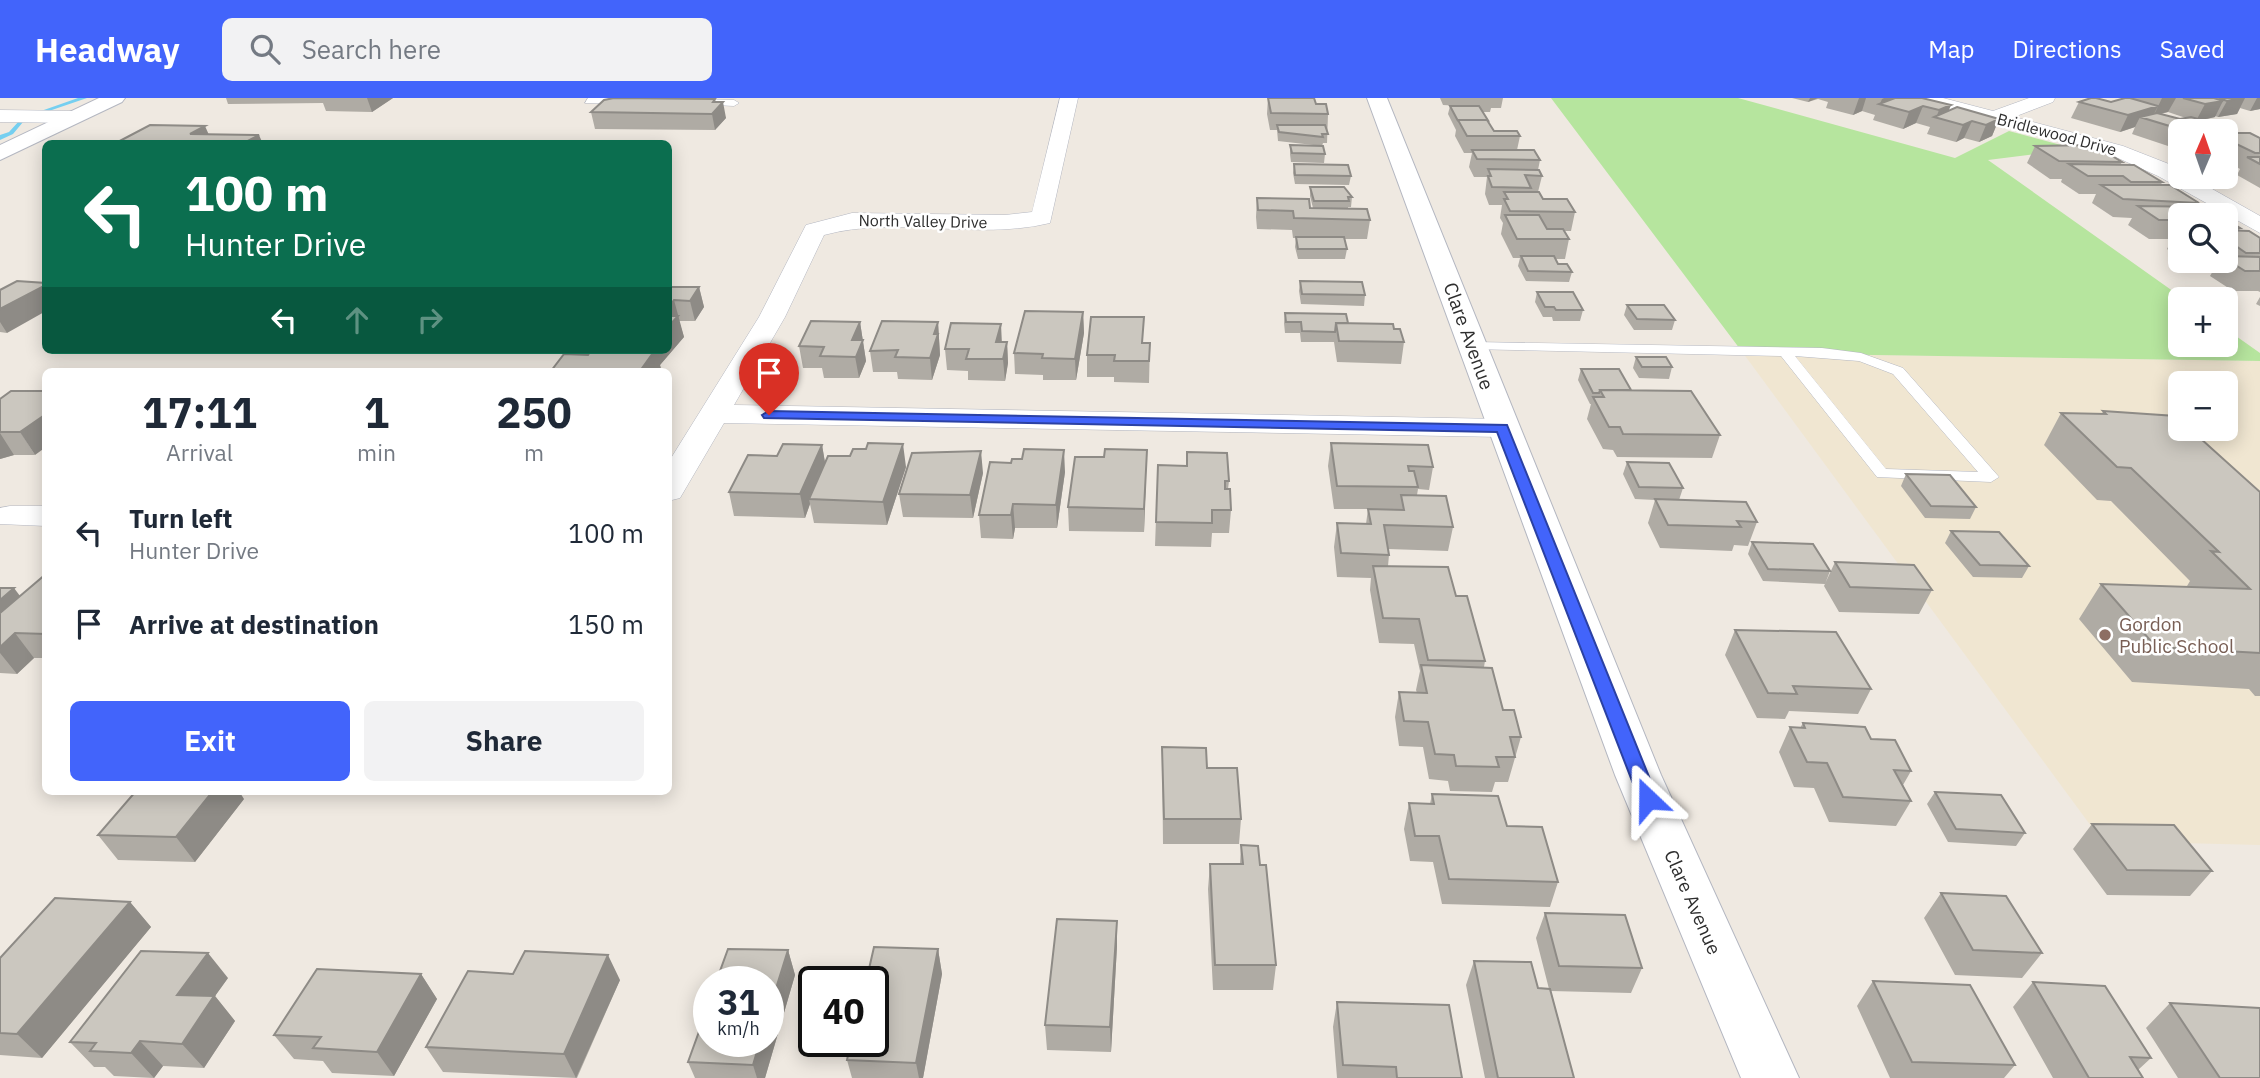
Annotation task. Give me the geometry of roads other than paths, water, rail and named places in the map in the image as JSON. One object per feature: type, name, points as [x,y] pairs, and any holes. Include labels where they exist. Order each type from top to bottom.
[{"type":"street","points":[[0,153],[115,98]]},
{"type":"street","name":"North Valley Drive","points":[[672,484],[772,317],[814,230],[852,220],[1005,222],[1042,218],[1069,98]]},
{"type":"street","name":"Clare Avenue","points":[[1377,98],[1638,775],[1770,1078]]},
{"type":"street","name":"Bridlewood Drive","points":[[1921,98],[2098,143],[2134,156],[2260,226]]},
{"type":"street","points":[[1996,117],[2046,98]]},
{"type":"street","points":[[0,116],[75,117]]},
{"type":"street","points":[[715,414],[1502,428]]},
{"type":"street","points":[[10,516],[42,516]]},
{"type":"lane","points":[[588,101],[641,102]]},
{"type":"lane","points":[[694,102],[734,103]]},
{"type":"lane","points":[[1474,346],[1842,353],[1878,360],[1898,371],[1991,477],[1882,474],[1785,352]]},
{"type":"waterway","points":[[44,111],[84,98]]},
{"type":"waterway","points":[[0,138],[11,133],[20,122]]},
{"type":"place","name":"Gordon Public School","points":[[2105,635]]}]
